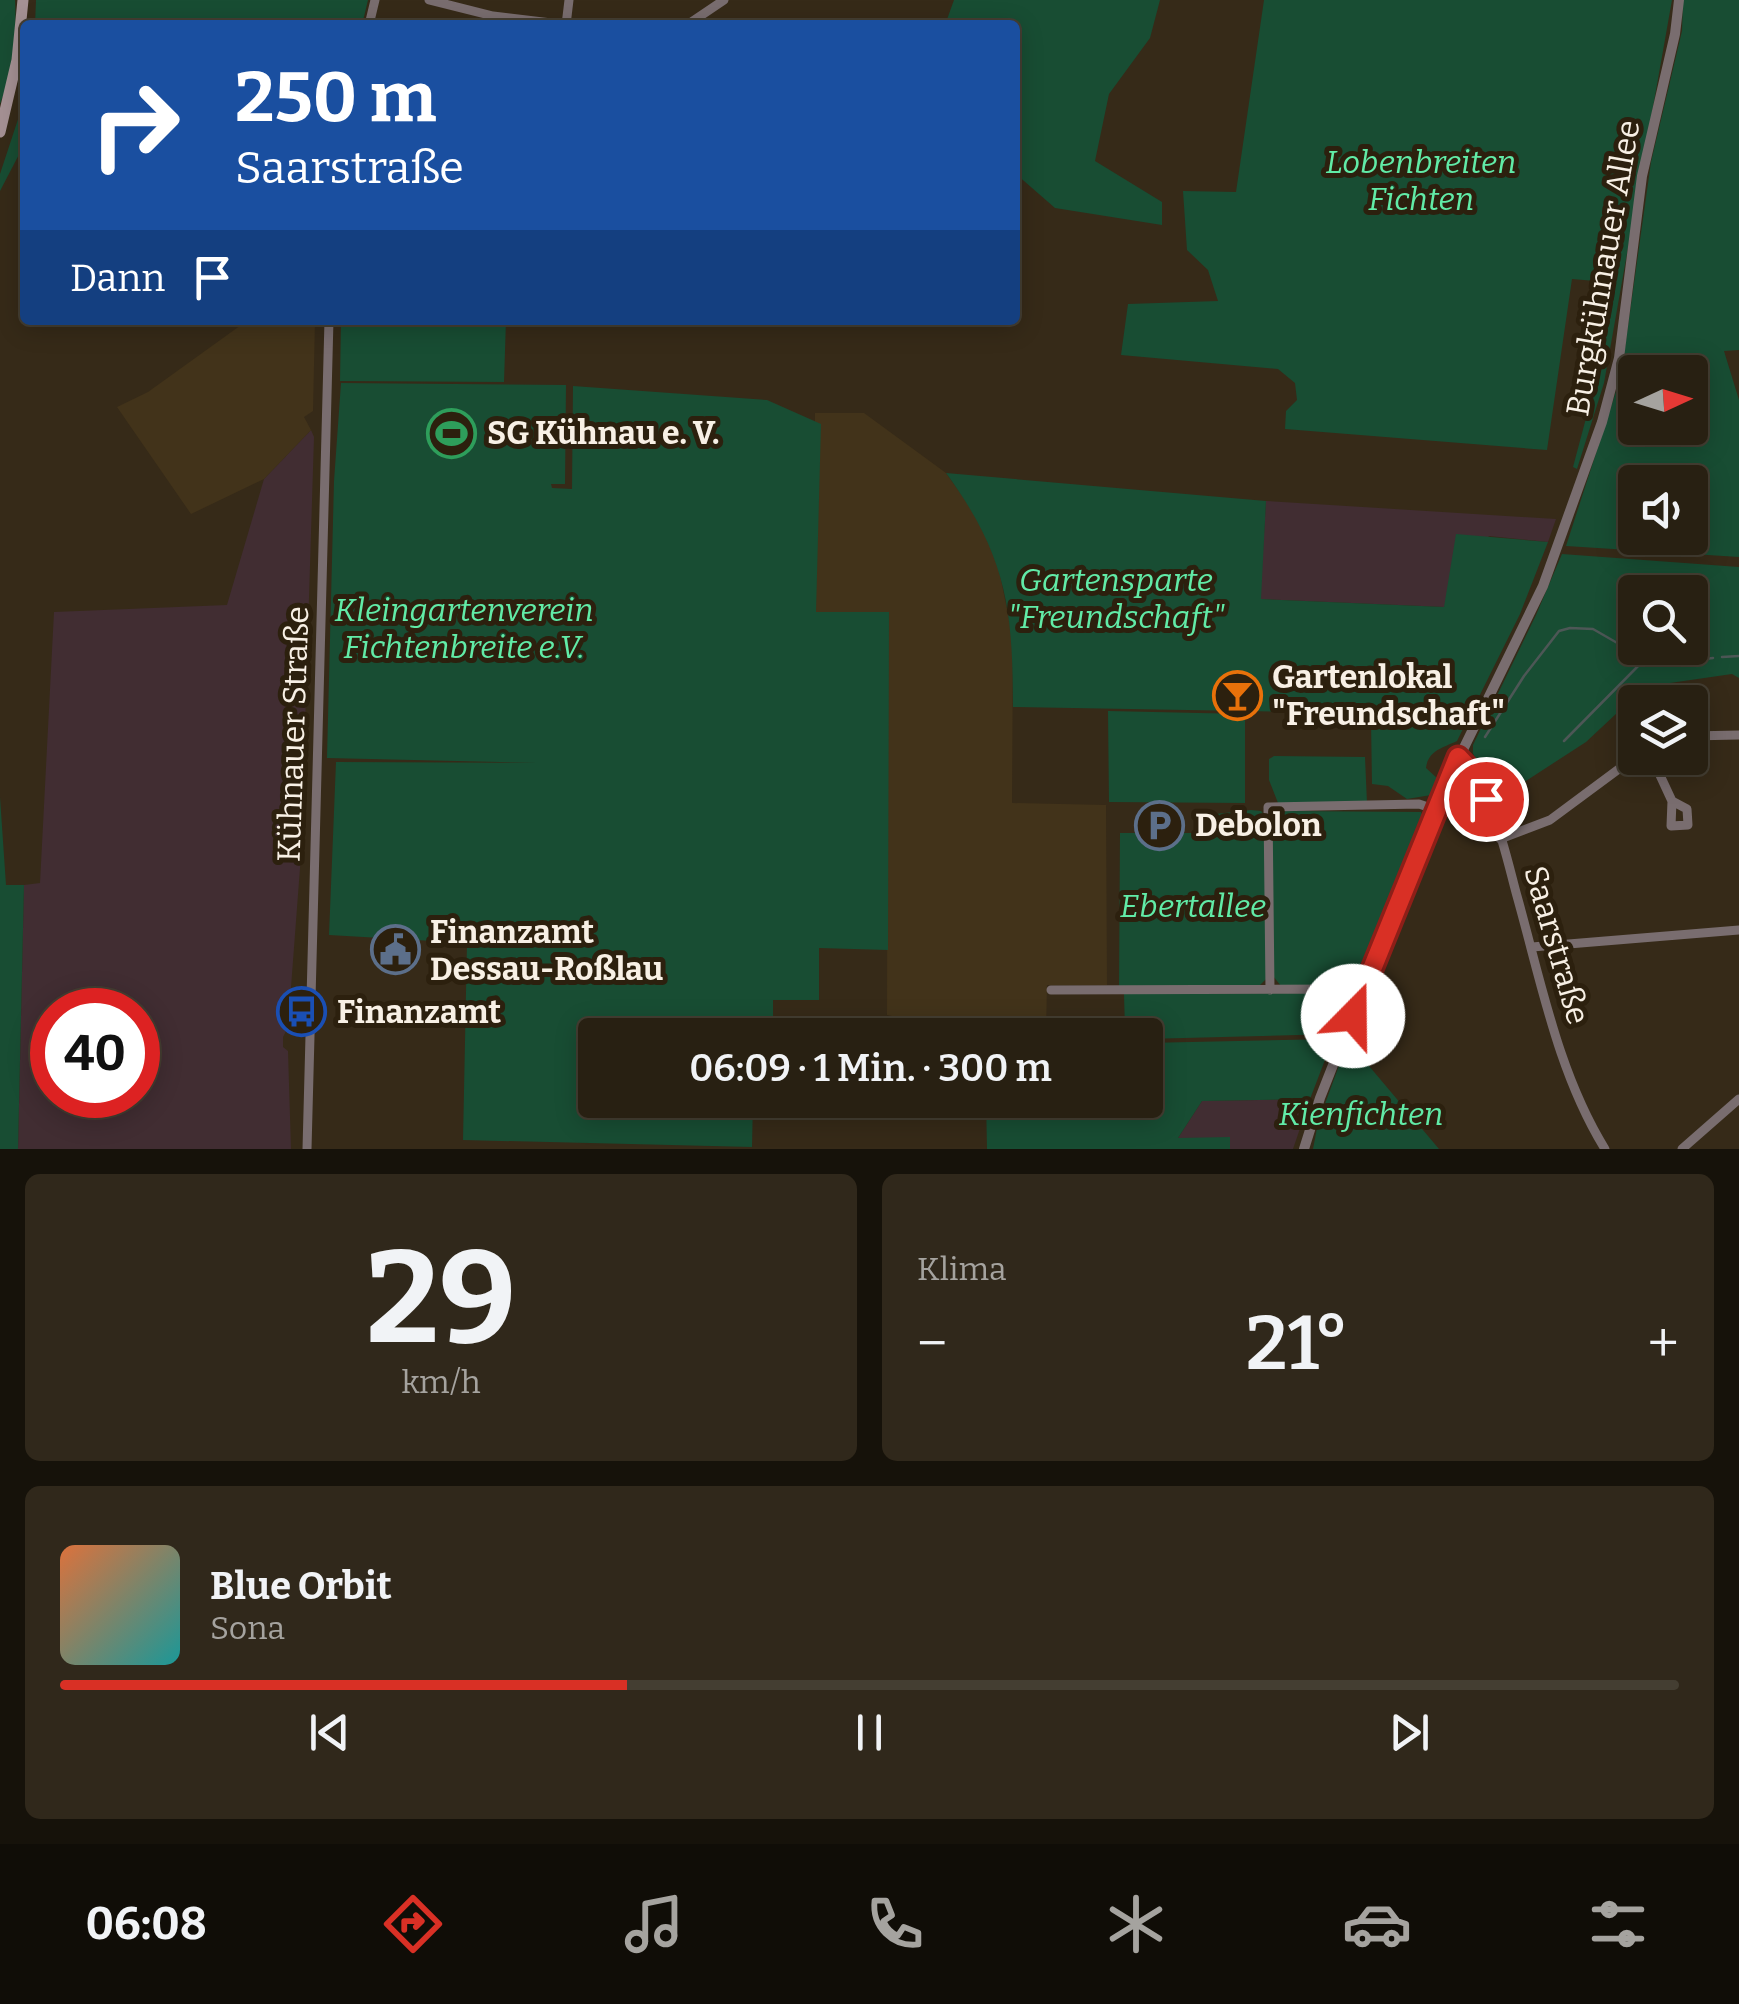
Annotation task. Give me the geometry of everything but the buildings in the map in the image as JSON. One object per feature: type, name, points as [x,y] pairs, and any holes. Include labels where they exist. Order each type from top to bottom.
[{"type":"main road","points":[[0,132],[14,76],[20,25]]},
{"type":"street","points":[[429,0],[526,20]]},
{"type":"street","name":"Burgkühnauer Allee","points":[[1458,757],[1550,570],[1606,409],[1621,344],[1642,176],[1676,34],[1679,0]]},
{"type":"street","points":[[694,20],[721,1]]},
{"type":"street","name":"Kühnauer Straße","points":[[307,1149],[329,325]]},
{"type":"street","points":[[1708,736],[1739,735]]},
{"type":"street","points":[[1304,1149],[1314,1114],[1458,757]]},
{"type":"street","name":"Saarstraße","points":[[1458,757],[1474,774],[1500,839],[1573,1086],[1604,1149]]},
{"type":"street","points":[[1500,839],[1559,814],[1618,770]]},
{"type":"street","points":[[1660,775],[1672,802]]},
{"type":"street","points":[[1270,990],[1268,806],[1418,804],[1434,809]]},
{"type":"street","points":[[1532,947],[1739,930]]},
{"type":"street","points":[[1051,990],[1362,992]]},
{"type":"street","points":[[1682,1149],[1739,1099]]},
{"type":"shaded area","points":[[241,325],[315,325],[313,411],[304,417],[311,430],[264,479],[191,514],[117,407],[148,392]]},
{"type":"shaded area","points":[[815,413],[864,413],[946,473],[974,512],[997,560],[1013,639],[1012,803],[1106,805],[1107,985],[1047,985],[1046,1018],[887,1015],[888,623],[813,624]]},
{"type":"shaded area","points":[[311,430],[314,437],[301,855],[288,1027],[283,1037],[283,1047],[288,1051],[291,1149],[18,1149],[24,885],[40,883],[54,612],[227,605],[264,479]]},
{"type":"shaded area","points":[[1266,501],[1556,519],[1548,542],[1489,536],[1444,607],[1260,599]]},
{"type":"shaded area","points":[[1310,1099],[1293,1149],[1230,1149],[1230,1138],[1178,1138],[1202,1101]]},
{"type":"green space","points":[[0,0],[15,0],[11,67],[0,104]]},
{"type":"green space","points":[[36,0],[368,0],[363,20],[35,20]]},
{"type":"green space","points":[[954,0],[1160,0],[1150,38],[1109,94],[1095,161],[1162,202],[1162,225],[1055,208],[1020,177],[1020,20],[947,20]]},
{"type":"green space","name":"Lobenbreiten Fichten","points":[[1264,0],[1672,0],[1604,383],[1577,469],[1573,467],[1597,377],[1607,282],[1572,279],[1547,450],[1285,429],[1286,411],[1297,400],[1295,383],[1278,369],[1121,355],[1128,304],[1218,301],[1208,270],[1187,250],[1183,191],[1236,192]]},
{"type":"green space","points":[[1683,0],[1739,0],[1739,350],[1724,351],[1739,400],[1739,557],[1708,555],[1708,465],[1618,465],[1618,549],[1566,546],[1618,385],[1618,445],[1708,445],[1708,355],[1624,355],[1651,162],[1682,31]]},
{"type":"green space","points":[[20,113],[20,153],[0,191],[0,174]]},
{"type":"green space","points":[[341,325],[506,325],[504,382],[340,381]]},
{"type":"green space","name":"Kleingartenverein Fichtenbreite e.V.","points":[[341,383],[566,385],[565,484],[551,484],[552,488],[572,489],[573,386],[767,400],[821,424],[816,612],[889,612],[888,950],[819,948],[819,1000],[773,1000],[773,1018],[578,1018],[578,1118],[753,1118],[752,1147],[463,1140],[467,943],[329,935],[336,762],[537,763],[327,758],[334,481]]},
{"type":"green space","name":"Gartensparte \"Freundschaft\"","points":[[946,473],[1266,501],[1261,599],[1444,607],[1456,534],[1548,542],[1520,614],[1457,741],[1437,751],[1427,762],[1426,768],[1438,779],[1431,795],[1407,799],[1388,786],[1372,784],[1371,721],[1365,713],[1013,707],[1011,640],[1002,584],[982,530]]},
{"type":"green space","points":[[1562,554],[1739,567],[1739,678],[1732,674],[1665,685],[1618,685],[1618,712],[1586,742],[1515,788],[1499,814],[1473,745]]},
{"type":"green space","name":"Ebertallee","points":[[1108,711],[1245,714],[1245,803],[1109,802]]},
{"type":"green space","name":"Ebertallee","points":[[1365,757],[1367,803],[1278,803],[1269,780],[1269,759]]},
{"type":"green space","points":[[0,797],[6,885],[24,885],[18,1149],[0,1149]]},
{"type":"green space","name":"Ebertallee","points":[[1261,811],[1266,817],[1267,978],[1258,987],[1119,986],[1120,833],[1197,833],[1198,816]]},
{"type":"green space","points":[[1286,811],[1421,812],[1423,817],[1354,984],[1281,986],[1273,976],[1272,818]]},
{"type":"green space","points":[[1124,994],[1350,995],[1335,1034],[1163,1039],[1163,1018],[1125,1018]]},
{"type":"green space","name":"Kienfichten","points":[[1333,1039],[1310,1099],[1202,1101],[1178,1138],[1230,1137],[1230,1149],[987,1149],[986,1118],[1163,1118],[1163,1043]]},
{"type":"green space","name":"Kienfichten","points":[[1348,1041],[1439,1149],[1313,1149],[1318,1123]]},
{"type":"waterway","points":[[1485,737],[1559,631],[1593,629],[1618,643]]},
{"type":"waterway","points":[[1722,657],[1739,656]]},
{"type":"waterway","points":[[1564,741],[1645,659],[1669,663],[1713,658]]},
{"type":"place","name":"SG Kühnau e. V.","points":[[452,433]]},
{"type":"place","name":"Gartenlokal \"Freundschaft\"","points":[[1237,695]]},
{"type":"place","name":"Debolon","points":[[1160,825]]},
{"type":"place","name":"Finanzamt Dessau-Roßlau","points":[[395,950]]},
{"type":"place","name":"Finanzamt","points":[[302,1012]]},
{"type":"route","points":[[1353,1016],[1458,757],[1469,766],[1486,799]]}]
